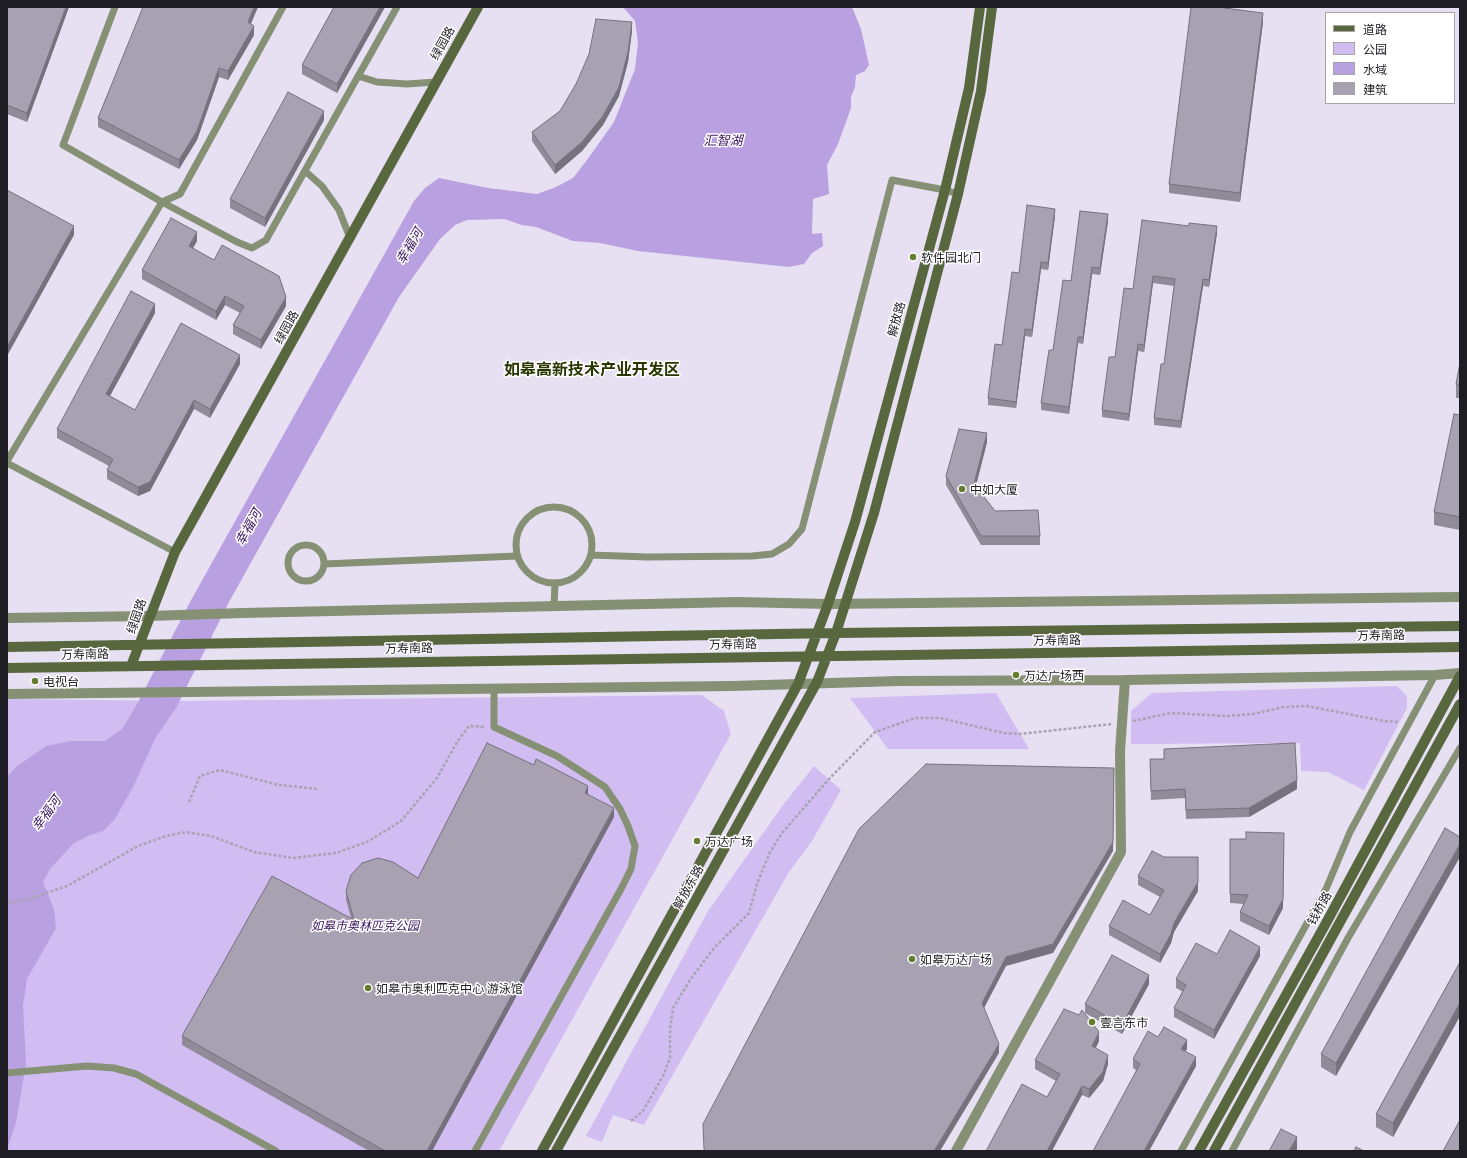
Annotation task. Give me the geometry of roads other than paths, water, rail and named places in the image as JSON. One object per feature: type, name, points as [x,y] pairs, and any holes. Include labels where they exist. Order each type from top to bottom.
[{"type":"street","name":"绿园路","points":[[131,666],[140,645],[149,616],[175,552],[478,7]]},
{"type":"street","name":"解放路","points":[[816,634],[828,604],[855,522],[945,190],[969,88],[980,7]]},
{"type":"street","points":[[836,633],[847,603],[874,513],[958,194],[980,91],[992,7]]},
{"type":"street","points":[[7,618],[737,602],[828,604],[1460,596]]},
{"type":"street","name":"万寿南路","points":[[7,647],[836,633],[1460,626]]},
{"type":"street","name":"解放东路","points":[[556,1151],[817,682],[836,633]]},
{"type":"street","name":"解放东路","points":[[542,1151],[798,684],[816,634]]},
{"type":"street","name":"万寿南路","points":[[7,668],[1460,647]]},
{"type":"street","points":[[7,694],[494,689],[798,684],[817,682],[1125,680],[1460,674]]},
{"type":"street","name":"钱桥路","points":[[1199,1151],[1325,925],[1460,674]]},
{"type":"street","points":[[956,1151],[1121,852],[1121,723],[1125,680]]},
{"type":"street","points":[[1214,1151],[1460,704]]},
{"type":"lane","points":[[115,7],[63,145],[162,202],[237,242],[252,248],[266,240],[397,7]]},
{"type":"lane","points":[[175,552],[7,462],[162,202],[180,194],[283,7]]},
{"type":"lane","points":[[358,76],[377,82],[407,84],[436,82]]},
{"type":"lane","points":[[305,171],[322,186],[339,210],[350,238]]},
{"type":"lane","points":[[590,555],[647,557],[752,556],[772,554],[789,544],[802,529],[892,180],[945,190],[958,194]]},
{"type":"lane","points":[[547,507],[559,507],[572,511],[582,519],[589,530],[592,542],[590,555],[585,566],[577,575],[566,581],[554,583],[542,581],[531,576],[523,567],[517,556],[515,544],[518,531],[524,520],[534,512],[547,507]]},
{"type":"lane","points":[[311,546],[321,552],[324,564],[323,570],[316,578],[305,581],[294,576],[289,567],[288,561],[290,555],[299,547],[311,546]]},
{"type":"lane","points":[[324,564],[517,556]]},
{"type":"lane","points":[[554,583],[554,607]]},
{"type":"lane","points":[[1181,1151],[1326,889],[1350,832],[1435,675]]},
{"type":"lane","points":[[475,1151],[621,890],[631,869],[635,846],[620,809],[604,787],[557,756],[494,727],[494,689]]},
{"type":"lane","points":[[1232,1151],[1348,938],[1460,748]]},
{"type":"lane","points":[[7,1073],[24,1070],[87,1066],[114,1068],[136,1074],[276,1151]]},
{"type":"water","points":[[623,7],[852,7],[861,29],[869,65],[865,71],[856,75],[855,87],[851,97],[851,108],[838,144],[827,165],[829,194],[813,199],[812,234],[822,233],[823,246],[812,253],[804,264],[789,267],[638,251],[600,243],[573,241],[536,227],[522,225],[504,219],[467,220],[455,225],[440,239],[399,297],[229,602],[176,708],[156,737],[133,787],[115,819],[103,831],[90,835],[74,843],[50,869],[43,882],[54,909],[56,928],[27,979],[23,1005],[26,1064],[16,1122],[7,1150],[7,777],[16,767],[46,746],[71,741],[105,741],[122,729],[136,706],[190,602],[414,201],[425,188],[439,178],[488,188],[537,194],[556,187],[573,178],[614,122],[635,69],[638,43],[635,21]]},
{"type":"place","name":"软件园北门","points":[[913,257]]},
{"type":"place","name":"中如大厦","points":[[962,489]]},
{"type":"place","name":"万达广场西","points":[[1016,675]]},
{"type":"place","name":"电视台","points":[[35,681]]},
{"type":"place","name":"万达广场","points":[[697,841]]},
{"type":"place","name":"如皋万达广场","points":[[912,959]]},
{"type":"place","name":"如皋市奥利匹克中心 游泳馆","points":[[368,988]]},
{"type":"place","name":"壹言东市","points":[[1092,1022]]},
{"type":"district","name":"如皋高新技术产业开发区","points":[[592,369]]},
{"type":"water label","name":"汇智湖","points":[[723,140]]},
{"type":"water label","name":"幸福河","points":[[409,246]]},
{"type":"water label","name":"幸福河","points":[[248,527]]},
{"type":"water label","name":"幸福河","points":[[46,813]]},
{"type":"park label","name":"如皋市奥林匹克公园","points":[[365,925]]}]
